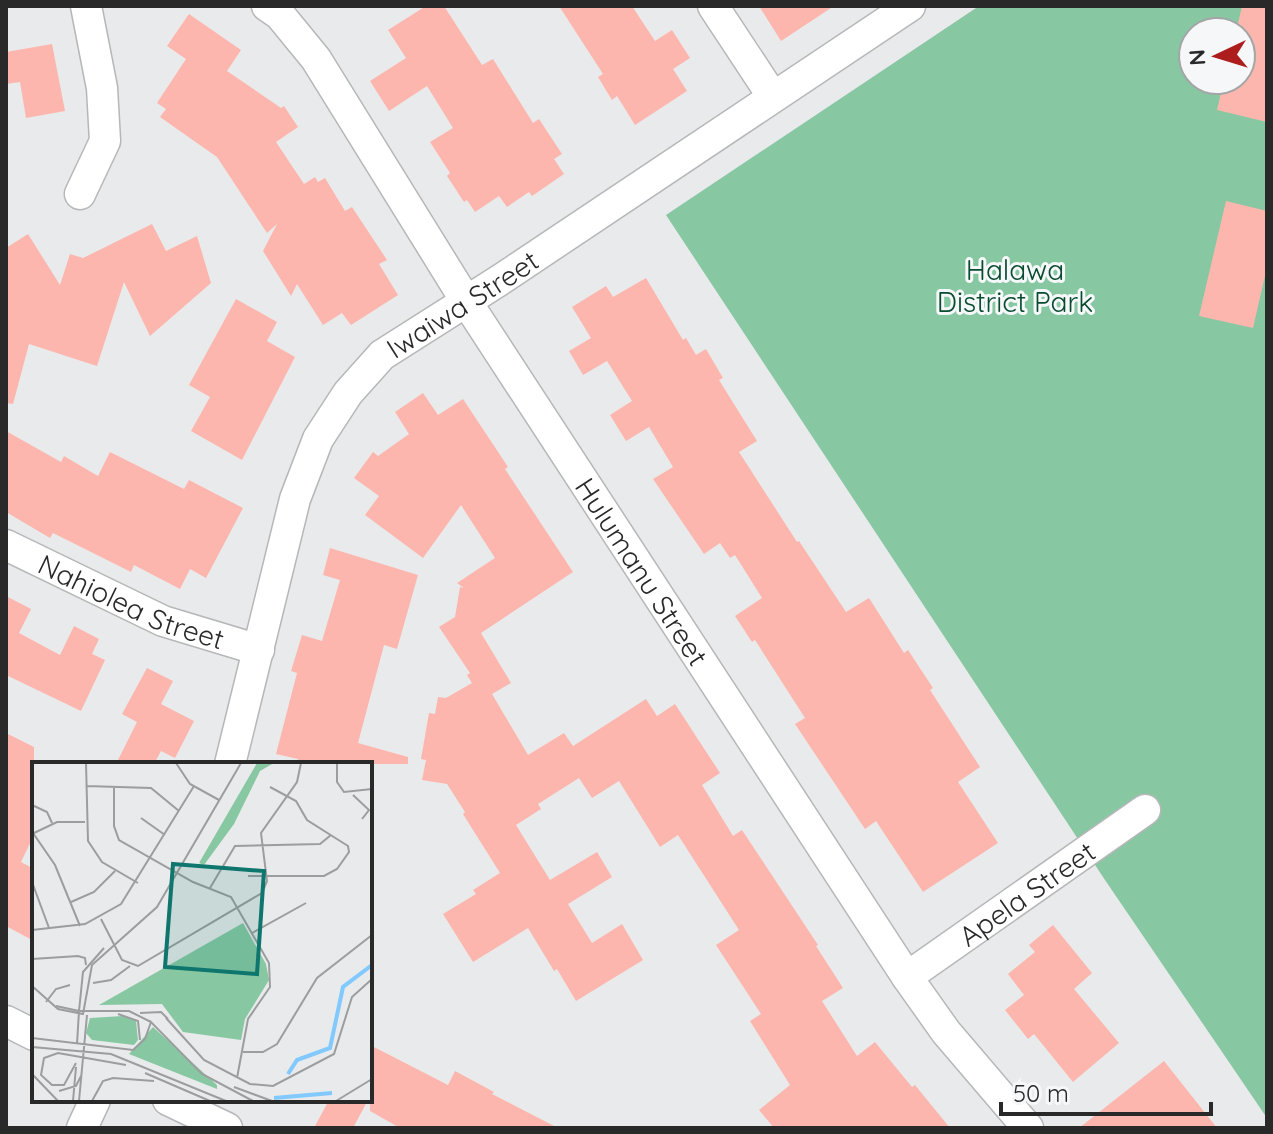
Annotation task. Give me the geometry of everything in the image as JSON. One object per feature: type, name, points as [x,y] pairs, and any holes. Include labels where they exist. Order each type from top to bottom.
[{"type":"street","points":[[80,194],[105,141],[102,88],[86,6]]},
{"type":"street","name":"Hulumanu Street","points":[[267,6],[280,15],[316,59],[466,301],[907,977],[946,1032],[1028,1128]]},
{"type":"street","points":[[713,6],[773,97]]},
{"type":"street","name":"Iwaiwa Street","points":[[231,762],[295,499],[318,439],[348,393],[382,355],[910,6]]},
{"type":"street","name":"Nahiolea Street","points":[[6,545],[163,621],[259,650]]},
{"type":"street","name":"Apela Street","points":[[907,977],[1145,810]]},
{"type":"street","points":[[6,1021],[32,1034]]},
{"type":"street","points":[[82,1128],[94,1102]]},
{"type":"street","points":[[172,1102],[227,1128]]},
{"type":"green space","name":"Halawa District Park","points":[[979,6],[1267,6],[1267,1118],[1105,880],[666,215]]},
{"type":"building","points":[[426,6],[444,6],[482,65],[493,59],[533,123],[539,119],[562,154],[554,159],[564,174],[532,196],[529,192],[507,207],[499,196],[475,212],[467,200],[464,202],[447,176],[450,173],[430,142],[453,128],[427,86],[389,111],[370,81],[406,58],[388,30]]},
{"type":"building","points":[[559,6],[632,6],[655,41],[672,30],[690,58],[673,69],[687,91],[635,125],[617,96],[612,100],[598,77],[603,74]]},
{"type":"building","points":[[759,6],[834,6],[781,41]]},
{"type":"building","points":[[1242,6],[1267,6],[1267,122],[1217,110],[1220,96],[1257,96],[1257,16],[1240,16]]},
{"type":"building","points":[[189,14],[241,50],[227,71],[281,108],[284,106],[298,127],[276,142],[304,184],[315,177],[318,182],[325,178],[345,211],[352,207],[387,260],[379,264],[398,295],[351,325],[342,313],[323,325],[297,284],[291,296],[263,251],[277,224],[267,233],[217,157],[160,117],[166,109],[157,103],[186,59],[167,46]]},
{"type":"building","points":[[52,44],[65,111],[26,118],[20,82],[6,84],[6,52]]},
{"type":"building","points":[[1226,201],[1267,211],[1267,267],[1253,328],[1199,316]]},
{"type":"building","points":[[152,224],[166,251],[197,236],[211,283],[150,336],[124,282],[97,366],[29,344],[13,404],[6,403],[6,248],[28,234],[60,285],[70,254],[83,258]]},
{"type":"building","points":[[646,278],[683,340],[686,338],[696,355],[706,349],[723,378],[719,380],[757,441],[739,452],[797,542],[846,612],[869,598],[904,653],[908,650],[933,688],[930,690],[980,767],[958,782],[998,843],[923,892],[876,821],[865,829],[795,724],[805,718],[755,640],[752,642],[735,616],[762,598],[735,555],[730,558],[720,543],[704,554],[653,479],[673,467],[649,427],[626,441],[610,415],[632,401],[607,361],[583,375],[569,351],[591,338],[572,307],[606,286],[613,297]]},
{"type":"building","points":[[236,299],[277,322],[267,341],[295,357],[242,460],[191,431],[210,397],[189,385]]},
{"type":"building","points":[[423,393],[438,415],[463,399],[573,572],[481,633],[511,683],[492,694],[528,755],[564,733],[573,746],[646,699],[657,716],[675,704],[720,773],[702,785],[733,836],[742,830],[843,988],[822,1001],[857,1056],[875,1042],[950,1128],[774,1128],[759,1110],[790,1085],[750,1021],[761,1014],[716,945],[739,930],[678,835],[660,847],[619,781],[592,798],[579,778],[538,804],[541,809],[516,825],[550,880],[597,852],[612,877],[568,904],[592,943],[622,924],[643,960],[576,1001],[528,928],[473,962],[443,914],[476,894],[473,890],[500,873],[447,784],[422,780],[426,760],[421,759],[429,713],[435,714],[438,697],[446,698],[472,683],[467,675],[470,673],[439,627],[455,617],[460,587],[464,588],[457,583],[495,558],[461,505],[423,558],[365,515],[379,496],[354,478],[373,452],[378,456],[409,434],[395,412]]},
{"type":"building","points":[[6,431],[61,462],[64,456],[98,476],[110,452],[184,489],[189,480],[243,508],[206,578],[190,569],[180,589],[134,565],[131,572],[53,533],[50,538],[6,512]]},
{"type":"building","points":[[330,548],[418,575],[397,649],[384,645],[358,743],[408,757],[408,764],[297,762],[298,759],[276,754],[297,673],[291,671],[302,635],[322,641],[340,580],[323,575]]},
{"type":"building","points":[[6,596],[31,609],[19,633],[60,655],[74,626],[99,639],[92,654],[105,660],[81,711],[6,675]]},
{"type":"building","points":[[147,668],[173,681],[161,704],[194,721],[175,758],[161,751],[155,762],[117,762],[137,722],[122,714]]},
{"type":"building","points":[[6,733],[34,747],[32,839],[21,862],[32,868],[32,940],[6,926]]},
{"type":"building","points":[[1053,925],[1092,973],[1074,989],[1119,1043],[1073,1082],[1034,1034],[1028,1039],[1005,1010],[1024,995],[1008,974],[1035,952],[1029,945]]},
{"type":"building","points":[[372,1046],[448,1085],[455,1071],[558,1128],[400,1128],[370,1111]]},
{"type":"building","points":[[1164,1061],[1217,1128],[1079,1128]]},
{"type":"building","points":[[328,1102],[367,1102],[353,1128],[314,1128]]}]
